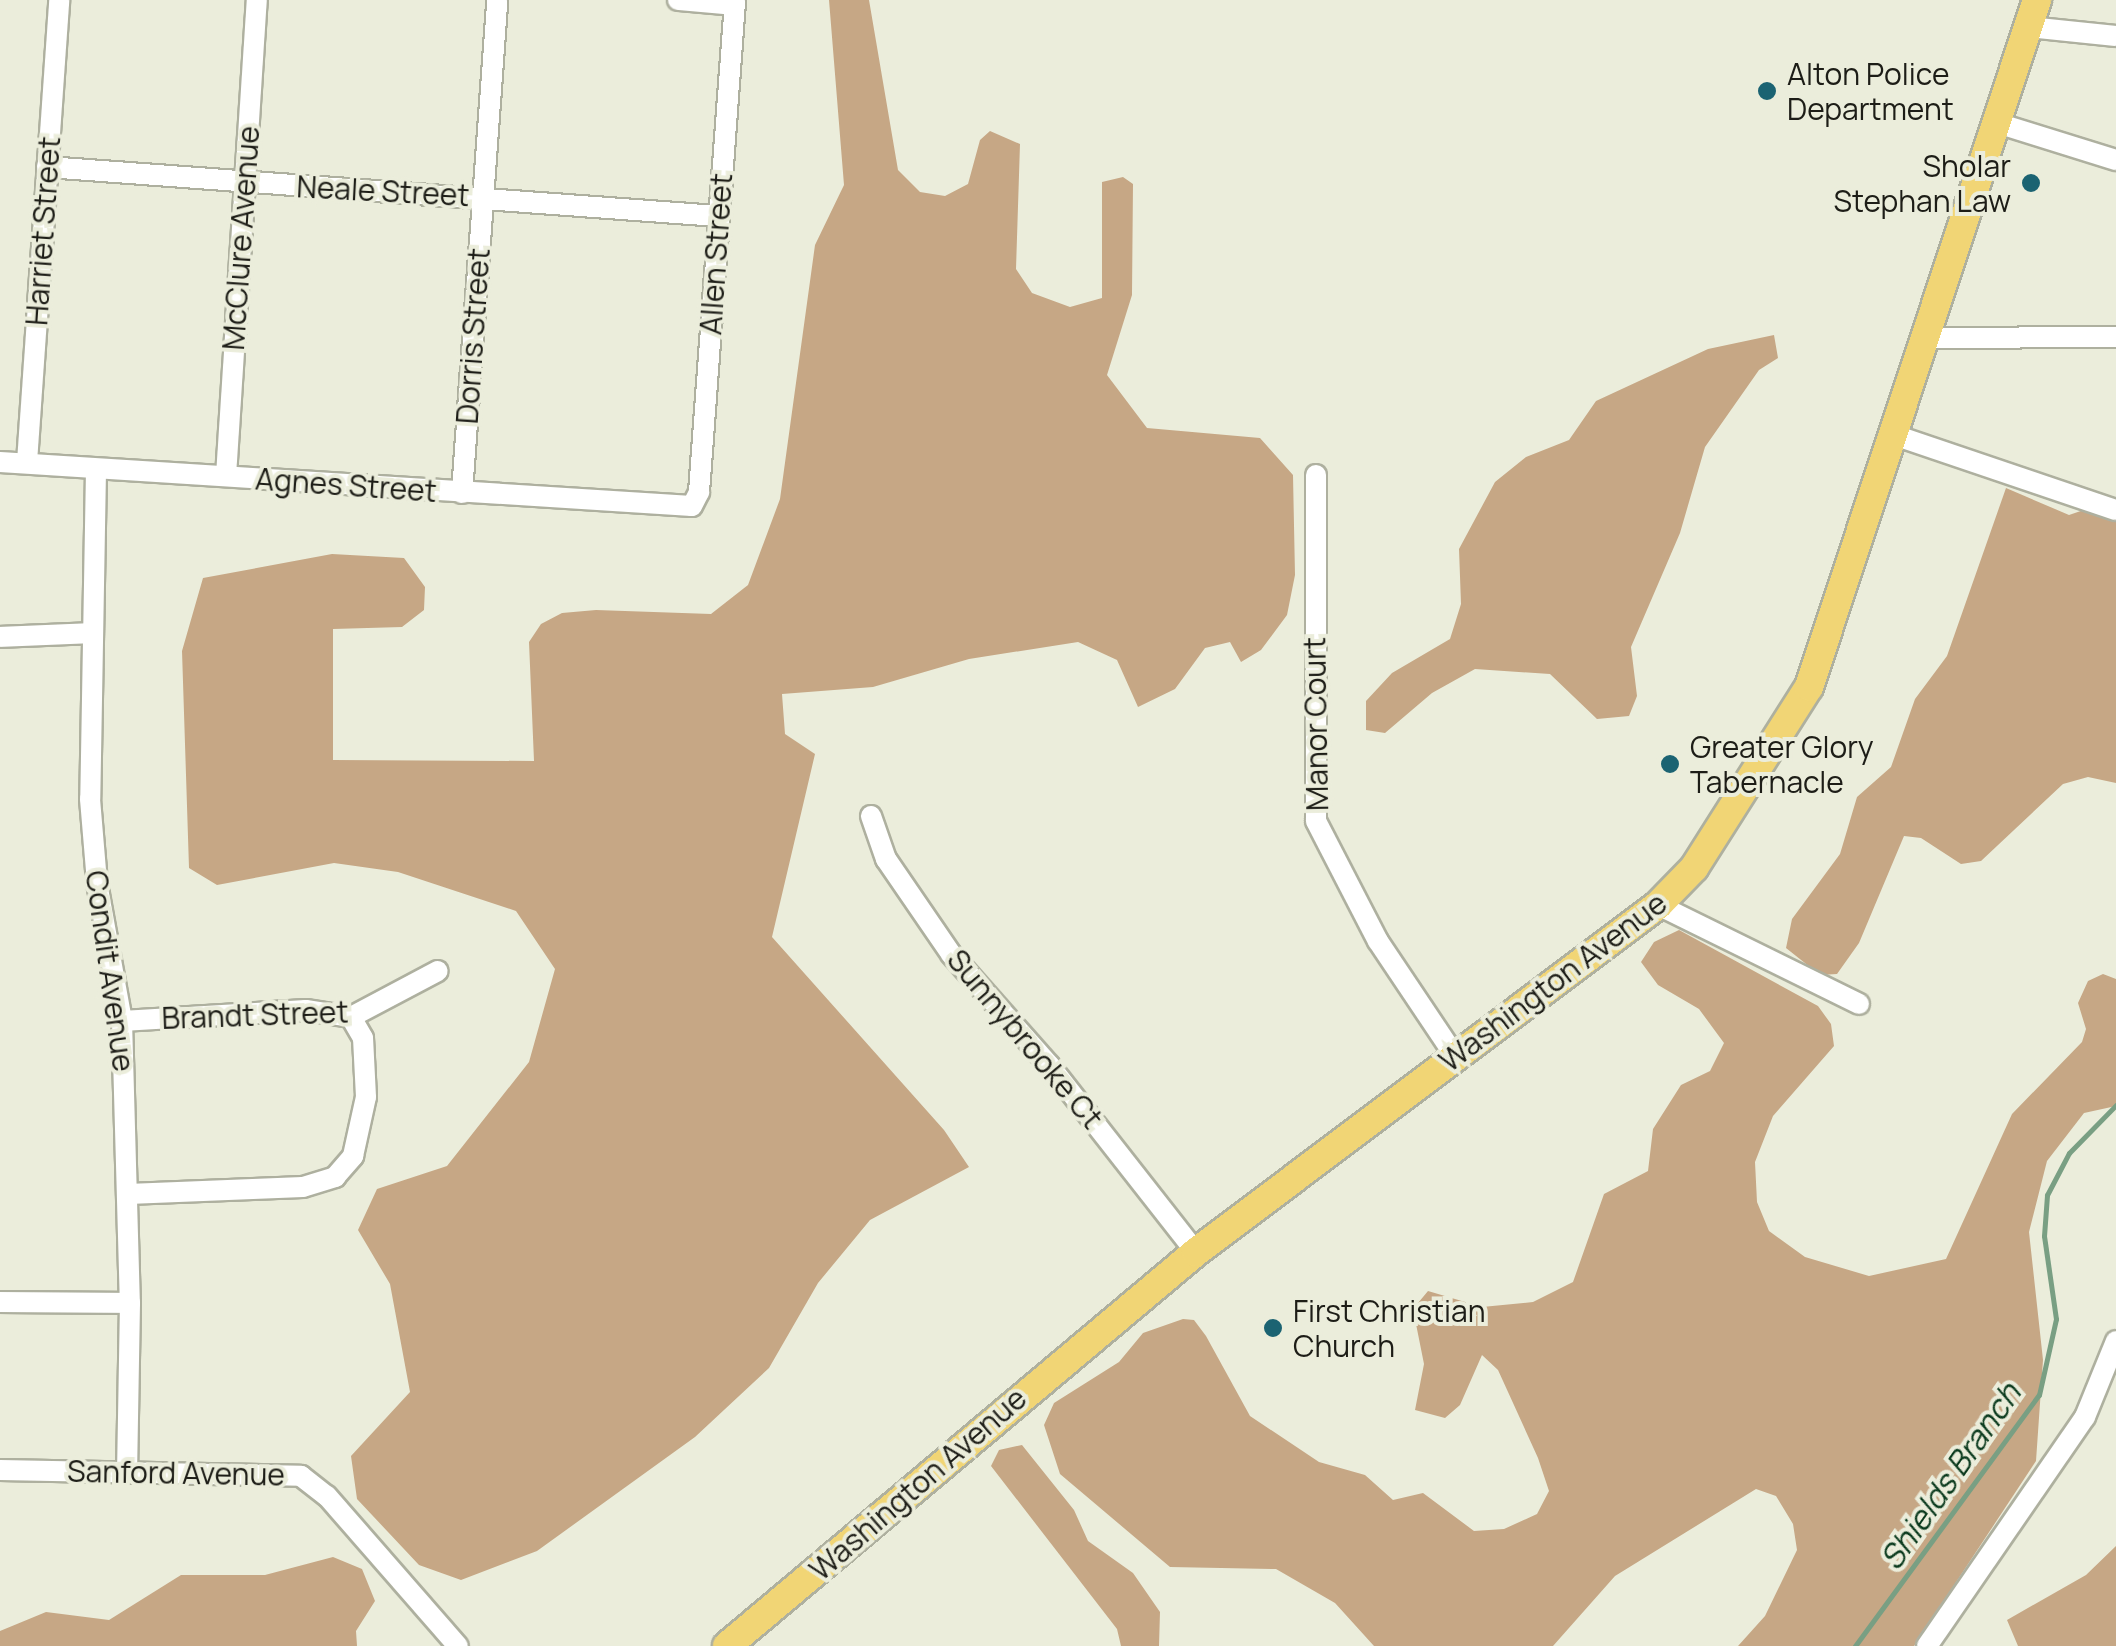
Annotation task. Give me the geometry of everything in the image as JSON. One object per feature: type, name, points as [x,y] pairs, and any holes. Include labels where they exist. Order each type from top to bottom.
[{"type":"main road","name":"Washington Avenue","points":[[727,1646],[1196,1252],[1658,905],[1712,845],[1809,687],[2032,9]]},
{"type":"street","name":"Harriet Street","points":[[26,462],[58,0]]},
{"type":"street","name":"McClure Avenue","points":[[226,476],[258,0]]},
{"type":"street","name":"Dorris Street","points":[[462,493],[497,0]]},
{"type":"street","points":[[678,0],[734,2]]},
{"type":"street","name":"Allen Street","points":[[692,506],[698,492],[734,2]]},
{"type":"street","points":[[2032,9],[2116,36]]},
{"type":"street","points":[[1997,123],[2116,160]]},
{"type":"street","name":"Neale Street","points":[[47,167],[718,216]]},
{"type":"street","points":[[1926,338],[2116,336]]},
{"type":"street","points":[[1894,435],[2116,510]]},
{"type":"street","name":"Agnes Street","points":[[0,462],[692,506]]},
{"type":"street","name":"Condit Avenue","points":[[96,470],[90,632],[92,841],[122,1021],[130,1304],[127,1471]]},
{"type":"street","name":"Manor Court","points":[[1316,474],[1316,821],[1378,941],[1455,1056]]},
{"type":"street","points":[[0,637],[90,632]]},
{"type":"street","name":"Sunnybrooke Ct","points":[[871,816],[886,859],[951,954],[1050,1066],[1196,1252]]},
{"type":"street","points":[[1658,905],[1859,1004]]},
{"type":"street","name":"Brandt Street","points":[[122,1021],[306,1010],[351,1017],[438,971]]},
{"type":"street","points":[[128,1194],[303,1187],[336,1177],[354,1156],[364,1115],[365,1051],[351,1017]]},
{"type":"street","points":[[0,1302],[130,1304]]},
{"type":"street","points":[[1927,1646],[2085,1417],[2116,1341]]},
{"type":"street","name":"Sanford Avenue","points":[[0,1470],[272,1472],[310,1481],[458,1646]]},
{"type":"shaded area","points":[[829,0],[869,0],[898,170],[920,192],[945,196],[968,184],[980,140],[990,131],[1020,144],[1016,269],[1032,293],[1070,307],[1102,298],[1102,182],[1123,177],[1133,184],[1132,295],[1107,375],[1147,428],[1260,438],[1293,475],[1295,575],[1287,615],[1261,650],[1241,662],[1230,642],[1205,648],[1175,689],[1138,707],[1117,660],[1078,642],[969,659],[873,687],[782,694],[785,734],[815,754],[772,937],[944,1130],[969,1167],[870,1220],[818,1283],[769,1368],[695,1437],[537,1551],[461,1580],[419,1565],[357,1499],[351,1456],[410,1392],[390,1284],[358,1230],[377,1189],[447,1166],[529,1062],[555,969],[516,911],[398,872],[334,863],[217,885],[189,868],[182,651],[203,578],[332,554],[404,558],[425,587],[424,610],[402,627],[333,629],[333,760],[534,761],[529,642],[541,624],[562,613],[596,610],[711,614],[748,585],[780,499],[815,245],[844,185]]},
{"type":"shaded area","points":[[1774,335],[1778,358],[1759,370],[1705,447],[1680,533],[1631,647],[1637,696],[1629,716],[1597,719],[1550,674],[1475,669],[1432,693],[1385,733],[1366,730],[1366,701],[1392,673],[1450,639],[1461,604],[1459,549],[1495,482],[1526,457],[1569,440],[1596,401],[1708,349]]},
{"type":"shaded area","points":[[2006,488],[2069,515],[2116,499],[2116,783],[2088,777],[2063,784],[1981,861],[1961,864],[1921,838],[1904,836],[1859,943],[1837,974],[1820,975],[1786,948],[1792,919],[1840,854],[1857,797],[1891,767],[1915,699],[1947,656]]},
{"type":"shaded area","points":[[1679,930],[1818,1006],[1831,1024],[1834,1046],[1773,1116],[1755,1162],[1757,1202],[1769,1231],[1805,1257],[1869,1276],[1946,1259],[2012,1114],[2082,1042],[2086,1029],[2078,1003],[2088,981],[2103,974],[2116,979],[2116,1106],[2084,1113],[2047,1161],[2029,1232],[2043,1360],[2036,1461],[1914,1646],[1738,1646],[1765,1616],[1797,1550],[1793,1524],[1776,1496],[1756,1489],[1615,1576],[1553,1646],[1374,1646],[1335,1603],[1276,1569],[1170,1567],[1060,1474],[1044,1425],[1054,1403],[1119,1362],[1143,1333],[1183,1319],[1194,1320],[1206,1336],[1250,1416],[1319,1462],[1365,1475],[1393,1500],[1423,1493],[1474,1531],[1504,1529],[1537,1514],[1549,1491],[1538,1458],[1498,1370],[1482,1355],[1460,1405],[1445,1418],[1415,1410],[1424,1364],[1413,1309],[1428,1291],[1482,1307],[1533,1302],[1573,1282],[1604,1194],[1648,1171],[1653,1129],[1681,1085],[1710,1071],[1724,1043],[1699,1009],[1658,985],[1641,962],[1654,942]]},
{"type":"shaded area","points":[[1022,1445],[1074,1510],[1088,1541],[1133,1573],[1160,1612],[1159,1646],[1121,1646],[1117,1629],[991,1466],[999,1450]]},
{"type":"shaded area","points":[[2116,1546],[2116,1646],[2018,1646],[2007,1620],[2086,1575]]},
{"type":"shaded area","points":[[333,1557],[362,1569],[375,1601],[356,1631],[357,1646],[0,1646],[0,1631],[46,1612],[109,1620],[181,1575],[265,1575]]},
{"type":"waterway","name":"Shields Branch","points":[[1855,1646],[2039,1395],[2056,1319],[2044,1236],[2047,1195],[2069,1153],[2116,1105]]},
{"type":"place","name":"Alton Police Department","points":[[1767,91]]},
{"type":"place","name":"Sholar Stephan Law","points":[[2031,183]]},
{"type":"place","name":"Greater Glory Tabernacle","points":[[1670,764]]},
{"type":"place","name":"First Christian Church","points":[[1273,1328]]}]
